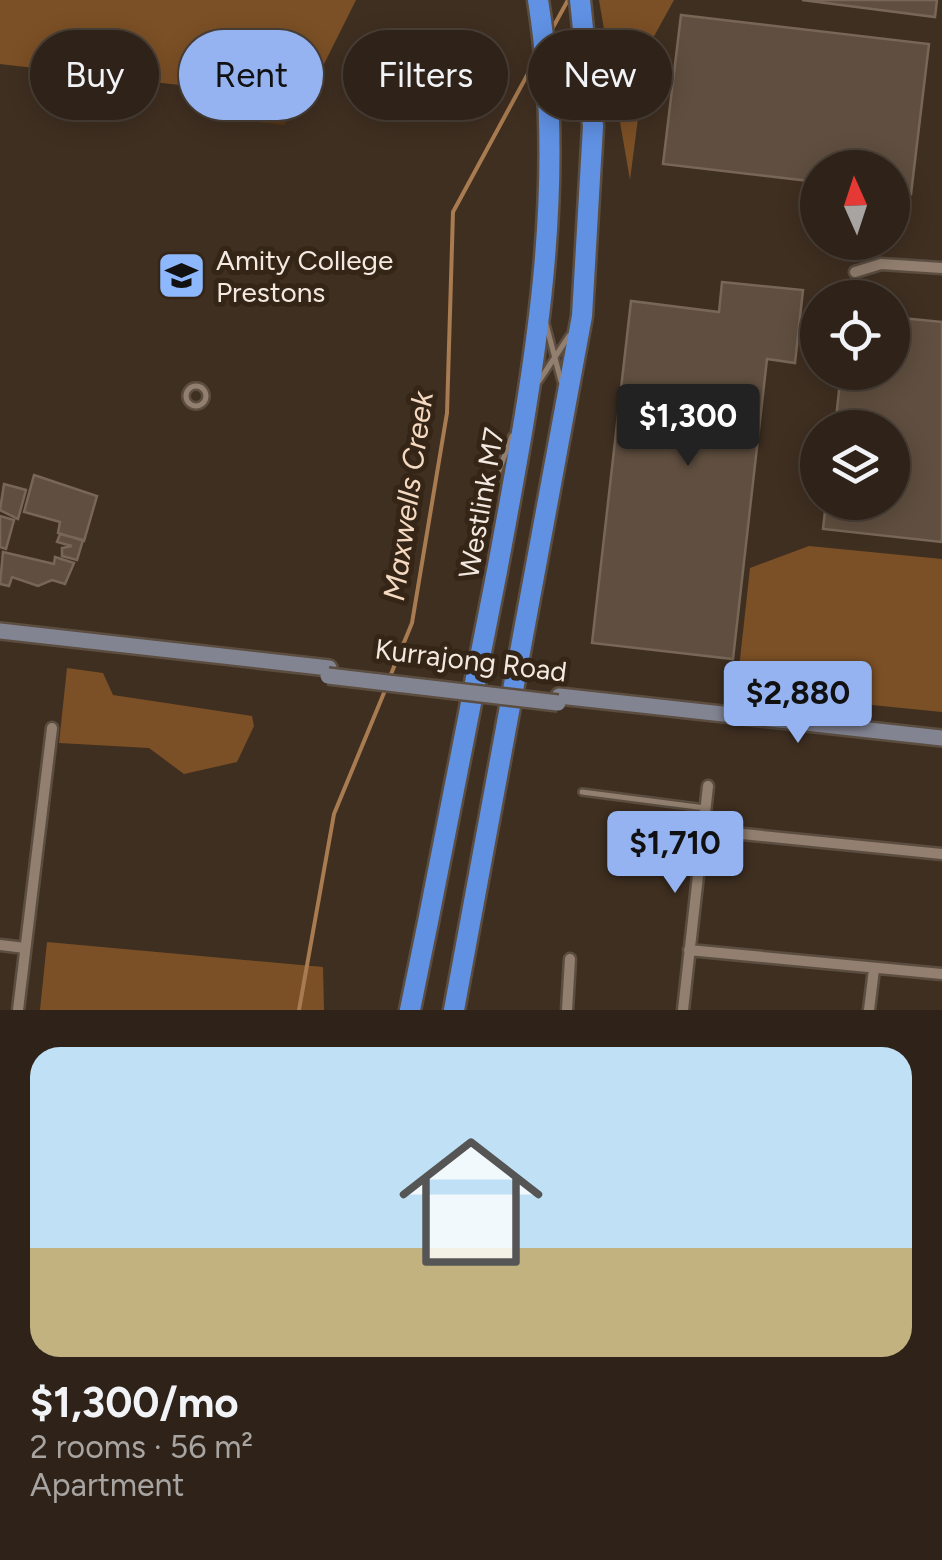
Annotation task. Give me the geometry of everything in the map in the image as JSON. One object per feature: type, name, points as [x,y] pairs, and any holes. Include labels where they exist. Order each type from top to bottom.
[{"type":"highway","name":"Westlink M7","points":[[410,1010],[462,754],[528,398],[541,307],[550,207],[548,87],[538,0]]},
{"type":"highway","points":[[458,1010],[498,805],[506,727],[582,316],[593,126],[580,0]]},
{"type":"highway","points":[[420,1010],[462,754]]},
{"type":"main road","name":"Kurrajong Road","points":[[0,634],[559,700],[939,738]]},
{"type":"street","points":[[855,272],[881,264],[942,268]]},
{"type":"street","points":[[18,1010],[52,728]]},
{"type":"street","points":[[683,1010],[708,786]]},
{"type":"street","points":[[703,830],[942,854]]},
{"type":"street","points":[[0,945],[25,948]]},
{"type":"street","points":[[689,950],[942,974]]},
{"type":"street","points":[[568,1010],[570,958]]},
{"type":"street","points":[[870,1010],[874,969]]},
{"type":"lane","points":[[541,307],[566,403]]},
{"type":"lane","points":[[476,531],[528,398],[582,316]]},
{"type":"lane","points":[[582,792],[705,808]]},
{"type":"shaded area","points":[[0,0],[356,0],[323,66],[323,30],[179,30],[179,85],[159,83],[159,30],[30,30],[30,68],[0,64]]},
{"type":"shaded area","points":[[599,0],[674,0],[657,30],[604,30]]},
{"type":"shaded area","points":[[237,120],[286,120],[285,125]]},
{"type":"shaded area","points":[[620,120],[638,120],[630,180]]},
{"type":"shaded area","points":[[809,546],[942,559],[942,712],[822,700],[812,710],[736,696],[750,568]]},
{"type":"shaded area","points":[[67,668],[103,673],[113,695],[252,716],[254,726],[237,762],[184,774],[149,748],[59,743]]},
{"type":"shaded area","points":[[47,942],[323,967],[324,1010],[40,1010]]},
{"type":"building","points":[[802,0],[937,0],[935,17]]},
{"type":"building","points":[[681,15],[929,44],[911,194],[910,150],[800,150],[800,180],[663,164],[668,120],[672,120]]},
{"type":"building","points":[[722,282],[800,290],[795,363],[767,359],[733,659],[592,643],[631,301],[719,312]]},
{"type":"building","points":[[910,319],[942,322],[942,542],[823,529],[824,520],[910,520],[910,410],[837,410],[839,390],[910,390]]},
{"type":"building","points":[[34,475],[97,496],[84,541],[58,533],[60,522],[24,512]]},
{"type":"building","points":[[4,484],[26,490],[18,519],[0,510]]},
{"type":"building","points":[[0,516],[14,520],[6,549],[0,547]]},
{"type":"building","points":[[60,534],[83,540],[77,560],[62,556],[62,548],[72,546],[57,542]]},
{"type":"building","points":[[3,552],[54,564],[55,557],[74,563],[65,584],[52,580],[38,586],[12,577],[9,586],[0,584]]},
{"type":"waterway","name":"Maxwells Creek","points":[[552,30],[568,0]]},
{"type":"waterway","name":"Maxwells Creek","points":[[389,679],[412,623],[447,413],[453,212],[528,74]]},
{"type":"waterway","name":"Maxwells Creek","points":[[299,1010],[334,814],[386,688]]},
{"type":"place","name":"Amity College Prestons","points":[[181,276]]}]
